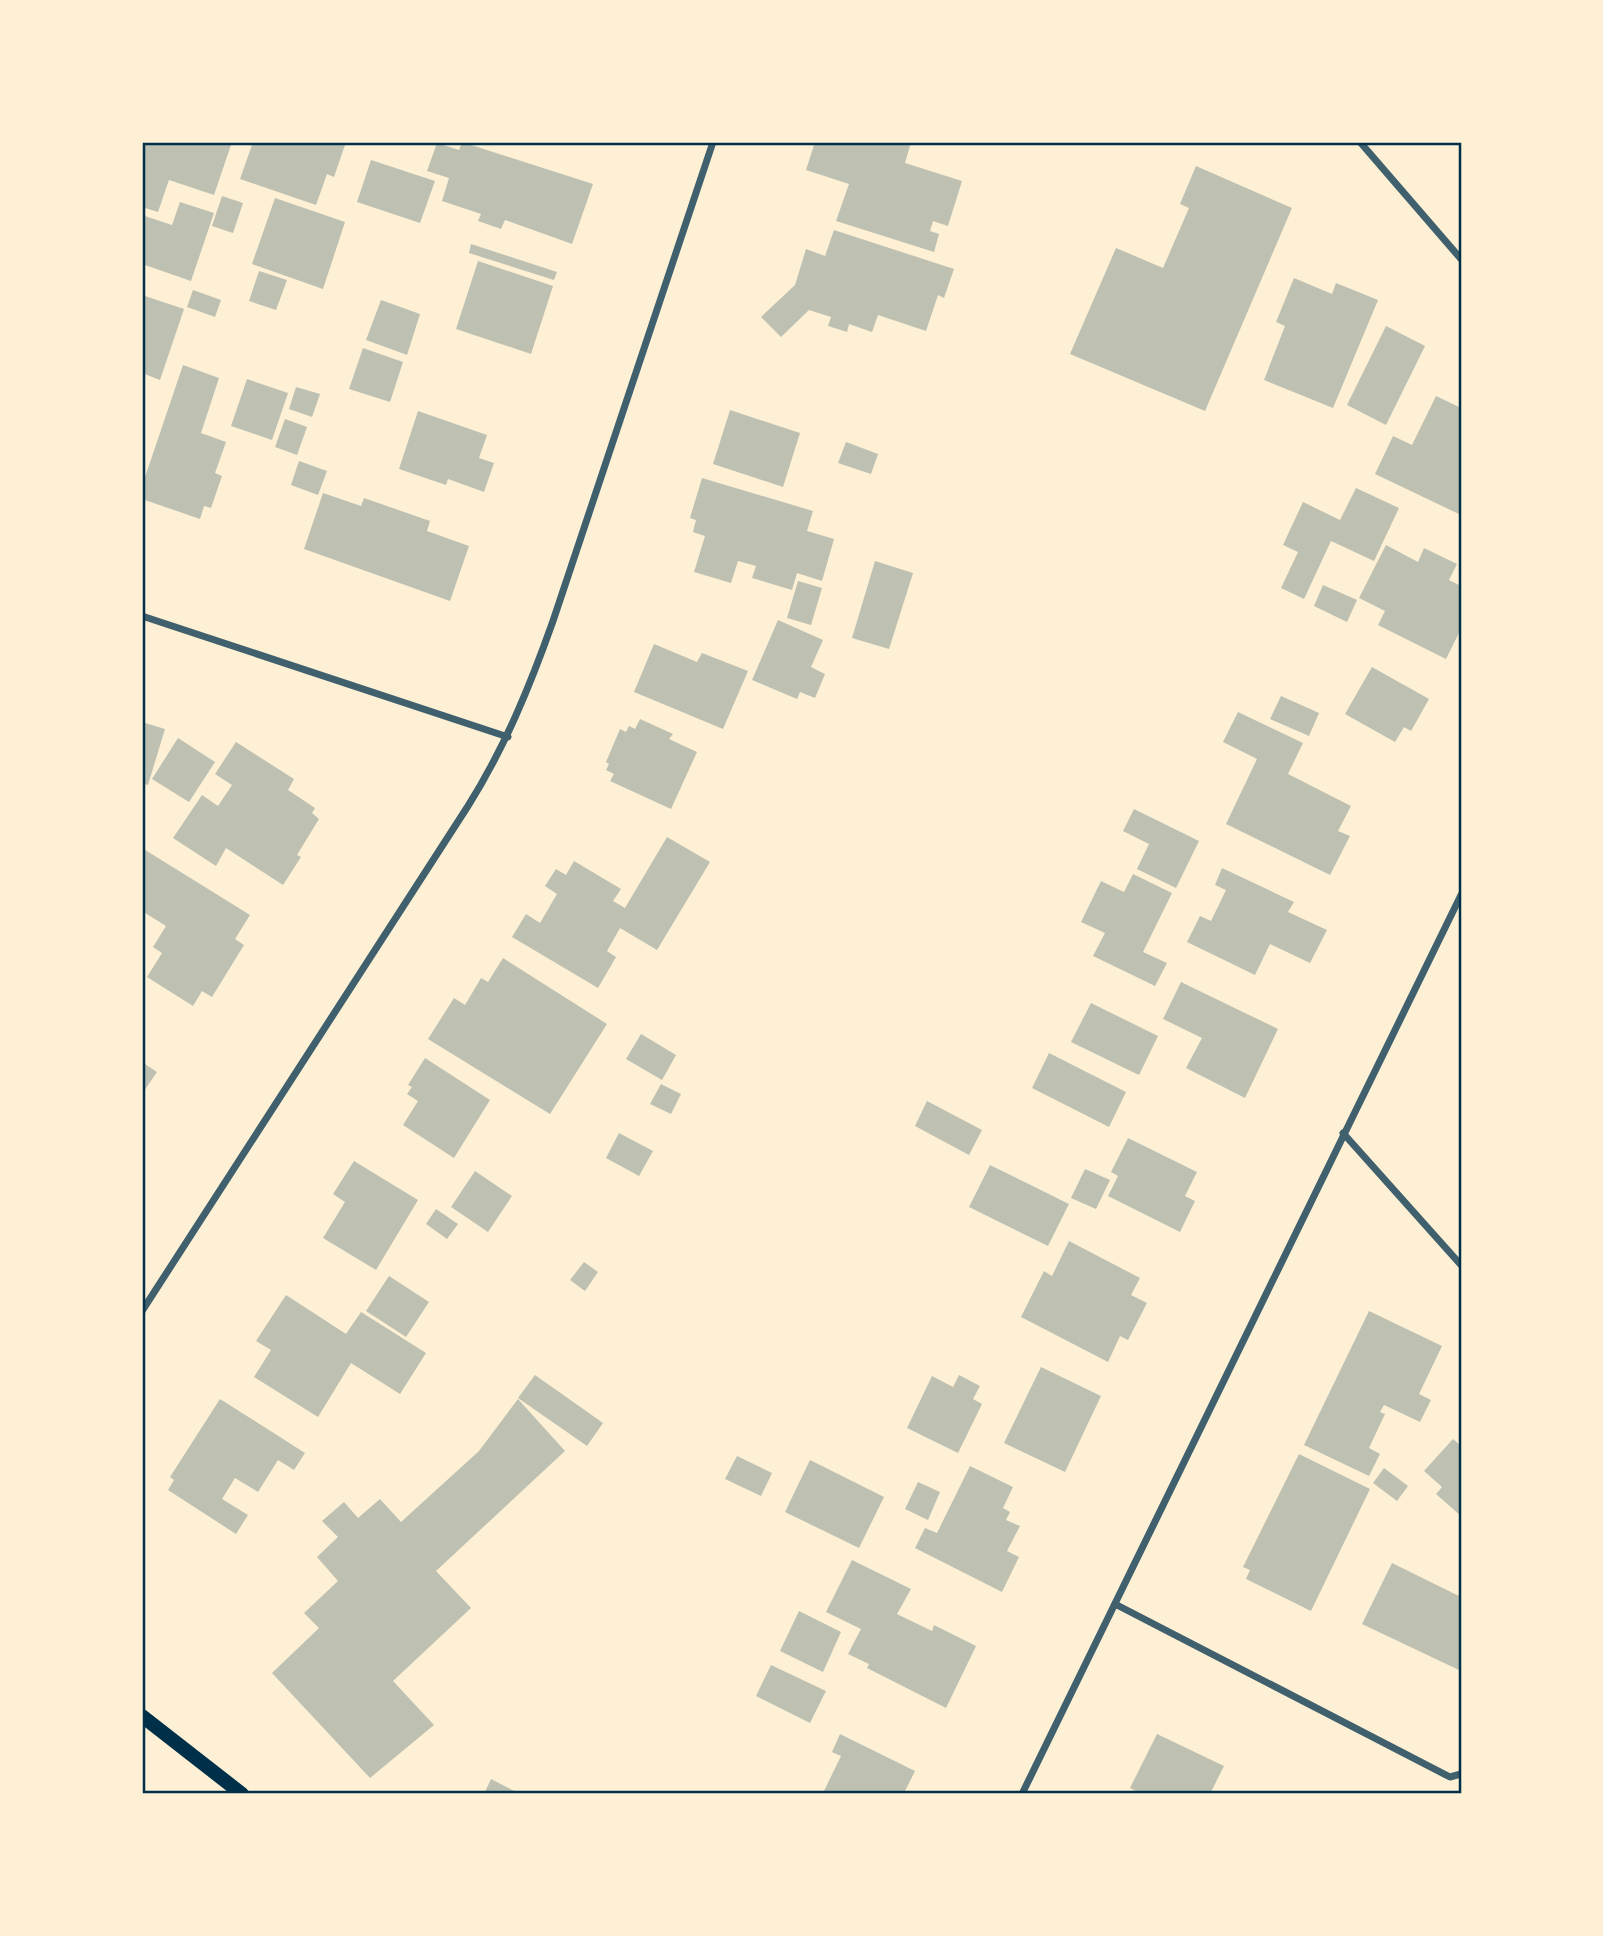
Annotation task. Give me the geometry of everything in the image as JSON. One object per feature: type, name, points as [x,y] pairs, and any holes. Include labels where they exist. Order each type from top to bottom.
[{"type":"main road","points":[[142,1716],[242,1794]]},
{"type":"street","points":[[142,1311],[468,806],[508,737],[553,621],[712,142]]},
{"type":"street","points":[[1360,142],[1461,259]]},
{"type":"street","points":[[142,616],[508,737]]},
{"type":"street","points":[[1022,1794],[1461,895]]},
{"type":"street","points":[[1343,1133],[1461,1265]]},
{"type":"street","points":[[1115,1604],[1450,1777],[1461,1774]]},
{"type":"building","points":[[142,142],[232,142],[214,195],[169,180],[158,212],[142,207]]},
{"type":"building","points":[[253,142],[346,142],[334,177],[327,174],[316,205],[240,179]]},
{"type":"building","points":[[462,142],[593,184],[572,244],[505,220],[501,229],[478,221],[481,214],[442,201],[449,178],[427,171],[437,143],[459,150]]},
{"type":"building","points":[[815,142],[911,142],[905,163],[962,181],[948,226],[933,221],[930,231],[939,234],[934,252],[836,221],[849,184],[806,170]]},
{"type":"building","points":[[371,160],[435,181],[420,223],[357,202]]},
{"type":"building","points":[[1196,166],[1292,208],[1205,411],[1070,354],[1116,248],[1163,268],[1189,208],[1180,204]]},
{"type":"building","points":[[222,196],[243,203],[233,233],[212,226]]},
{"type":"building","points":[[275,198],[345,222],[323,289],[252,264]]},
{"type":"building","points":[[180,202],[214,213],[191,281],[142,264],[142,225],[145,216],[172,225]]},
{"type":"building","points":[[834,230],[954,269],[944,298],[938,295],[926,331],[878,315],[872,332],[849,324],[847,332],[828,326],[831,317],[809,310],[781,337],[761,317],[795,285],[806,249],[825,256]]},
{"type":"building","points":[[471,244],[557,272],[554,280],[469,253]]},
{"type":"building","points":[[478,261],[553,286],[531,354],[456,329]]},
{"type":"building","points":[[259,271],[287,280],[276,310],[249,301]]},
{"type":"building","points":[[1294,278],[1332,294],[1336,283],[1378,300],[1333,408],[1264,380],[1285,326],[1276,322]]},
{"type":"building","points":[[193,290],[221,300],[215,317],[187,307]]},
{"type":"building","points":[[142,295],[184,309],[160,380],[142,373]]},
{"type":"building","points":[[381,300],[420,314],[407,355],[366,340]]},
{"type":"building","points":[[1386,326],[1425,346],[1386,425],[1347,405]]},
{"type":"building","points":[[363,348],[403,362],[390,402],[349,389]]},
{"type":"building","points":[[183,365],[219,378],[201,433],[226,442],[215,473],[222,476],[211,508],[204,506],[200,519],[142,499],[142,486]]},
{"type":"building","points":[[247,379],[288,393],[272,440],[231,426]]},
{"type":"building","points":[[296,387],[320,394],[312,417],[289,409]]},
{"type":"building","points":[[1436,396],[1461,408],[1461,515],[1375,474],[1393,436],[1412,445]]},
{"type":"building","points":[[730,410],[800,433],[783,487],[713,464]]},
{"type":"building","points":[[418,411],[487,435],[479,458],[494,463],[484,492],[448,479],[446,485],[399,469]]},
{"type":"building","points":[[285,419],[307,427],[297,455],[275,447]]},
{"type":"building","points":[[846,442],[878,454],[871,474],[838,463]]},
{"type":"building","points":[[299,461],[327,471],[318,495],[291,485]]},
{"type":"building","points":[[702,478],[813,511],[807,531],[834,539],[822,581],[797,573],[792,590],[752,578],[756,566],[738,561],[731,583],[694,572],[705,536],[693,532],[696,520],[690,518]]},
{"type":"building","points":[[1356,488],[1399,508],[1374,561],[1331,541],[1304,599],[1281,588],[1298,552],[1283,545],[1303,502],[1340,520]]},
{"type":"building","points":[[323,493],[361,506],[364,498],[430,521],[427,531],[469,546],[450,601],[304,549]]},
{"type":"building","points":[[1386,545],[1418,562],[1424,548],[1457,564],[1449,580],[1461,586],[1461,629],[1446,659],[1378,625],[1385,611],[1359,598]]},
{"type":"building","points":[[875,561],[913,573],[889,649],[852,638]]},
{"type":"building","points":[[798,581],[822,588],[811,625],[787,618]]},
{"type":"building","points":[[1323,585],[1357,600],[1347,622],[1314,606]]},
{"type":"building","points":[[778,620],[823,640],[811,667],[825,674],[815,698],[800,692],[797,699],[752,680]]},
{"type":"building","points":[[654,644],[697,662],[702,653],[748,671],[723,729],[634,692]]},
{"type":"building","points":[[1372,667],[1429,699],[1411,731],[1404,727],[1395,742],[1345,714]]},
{"type":"building","points":[[1281,696],[1319,713],[1309,736],[1270,719]]},
{"type":"building","points":[[1238,712],[1303,743],[1288,774],[1351,806],[1338,831],[1350,836],[1330,875],[1226,824],[1257,759],[1223,742]]},
{"type":"building","points":[[640,719],[673,734],[669,739],[697,752],[671,809],[610,781],[614,774],[606,770],[609,764],[606,762],[620,729],[626,732],[629,726],[635,729]]},
{"type":"building","points":[[142,722],[165,729],[148,785],[142,783]]},
{"type":"building","points":[[178,738],[215,762],[189,802],[152,779]]},
{"type":"building","points":[[236,742],[294,779],[288,790],[315,808],[312,813],[319,819],[297,855],[301,857],[283,885],[226,848],[216,866],[173,838],[202,795],[218,806],[232,785],[215,774]]},
{"type":"building","points":[[1134,809],[1199,841],[1176,888],[1137,869],[1149,844],[1123,831]]},
{"type":"building","points":[[667,837],[710,862],[657,950],[620,928],[607,951],[616,957],[598,988],[512,937],[526,914],[540,923],[557,894],[545,886],[556,869],[566,875],[574,861],[621,889],[613,901],[625,908]]},
{"type":"building","points":[[142,848],[250,915],[235,939],[244,945],[212,997],[202,991],[193,1006],[147,977],[162,953],[153,947],[166,926],[142,911]]},
{"type":"building","points":[[1222,868],[1294,902],[1288,912],[1327,930],[1310,963],[1270,944],[1255,975],[1187,942],[1200,916],[1211,921],[1226,890],[1215,885]]},
{"type":"building","points":[[1133,874],[1172,893],[1143,952],[1167,963],[1155,986],[1093,956],[1105,933],[1081,922],[1101,881],[1124,892]]},
{"type":"building","points":[[503,958],[607,1024],[550,1114],[428,1039],[454,998],[465,1005],[481,978],[488,982]]},
{"type":"building","points":[[1181,982],[1278,1029],[1245,1098],[1186,1068],[1202,1038],[1163,1019]]},
{"type":"building","points":[[1091,1003],[1158,1036],[1139,1075],[1071,1042]]},
{"type":"building","points":[[641,1034],[676,1055],[662,1080],[626,1059]]},
{"type":"building","points":[[1049,1053],[1126,1092],[1109,1127],[1032,1088]]},
{"type":"building","points":[[425,1058],[490,1100],[454,1158],[403,1125],[418,1101],[407,1094],[412,1087],[408,1085]]},
{"type":"building","points":[[142,1062],[157,1072],[142,1094]]},
{"type":"building","points":[[661,1084],[681,1094],[671,1114],[650,1104]]},
{"type":"building","points":[[927,1101],[982,1130],[969,1155],[915,1126]]},
{"type":"building","points":[[619,1133],[653,1151],[639,1176],[606,1158]]},
{"type":"building","points":[[1128,1138],[1197,1172],[1185,1196],[1195,1201],[1180,1232],[1108,1196],[1118,1176],[1111,1172]]},
{"type":"building","points":[[354,1161],[418,1200],[376,1270],[323,1238],[345,1202],[333,1194]]},
{"type":"building","points":[[990,1165],[1069,1204],[1048,1246],[969,1207]]},
{"type":"building","points":[[1085,1169],[1110,1180],[1096,1209],[1071,1198]]},
{"type":"building","points":[[475,1171],[512,1196],[488,1232],[451,1207]]},
{"type":"building","points":[[436,1209],[458,1224],[447,1239],[426,1224]]},
{"type":"building","points":[[1069,1241],[1140,1278],[1131,1295],[1147,1303],[1128,1340],[1120,1336],[1108,1362],[1021,1317],[1044,1271],[1052,1276]]},
{"type":"building","points":[[584,1262],[598,1272],[585,1291],[570,1280]]},
{"type":"building","points":[[389,1276],[429,1302],[406,1337],[366,1311]]},
{"type":"building","points":[[286,1295],[346,1334],[361,1312],[426,1353],[400,1394],[351,1363],[318,1417],[254,1377],[271,1350],[256,1341]]},
{"type":"building","points":[[1369,1311],[1442,1346],[1419,1394],[1431,1400],[1420,1422],[1384,1405],[1380,1412],[1385,1414],[1369,1448],[1380,1454],[1369,1476],[1304,1445]]},
{"type":"building","points":[[1041,1367],[1101,1396],[1065,1472],[1004,1443]]},
{"type":"building","points":[[535,1375],[603,1423],[587,1446],[518,1398]]},
{"type":"building","points":[[959,1375],[980,1386],[973,1399],[982,1404],[958,1453],[907,1428],[932,1376],[953,1387]]},
{"type":"building","points":[[220,1399],[305,1453],[294,1470],[278,1460],[258,1492],[235,1478],[222,1499],[248,1515],[236,1534],[168,1490],[174,1480],[170,1477]]},
{"type":"building","points":[[518,1399],[565,1451],[436,1571],[471,1608],[393,1681],[434,1725],[370,1778],[272,1673],[319,1628],[304,1613],[338,1581],[317,1557],[338,1537],[322,1521],[344,1502],[358,1518],[380,1499],[401,1522],[479,1451]]},
{"type":"building","points":[[1453,1439],[1461,1446],[1461,1516],[1436,1494],[1442,1487],[1424,1471]]},
{"type":"building","points":[[1299,1454],[1370,1489],[1311,1611],[1246,1579],[1250,1570],[1243,1567]]},
{"type":"building","points":[[737,1456],[772,1473],[761,1496],[725,1479]]},
{"type":"building","points":[[810,1460],[884,1497],[859,1548],[785,1512]]},
{"type":"building","points":[[970,1466],[1013,1487],[1003,1508],[1010,1512],[1006,1520],[1020,1526],[1007,1551],[1019,1557],[1002,1592],[915,1548],[925,1528],[937,1533]]},
{"type":"building","points":[[1384,1468],[1408,1486],[1397,1501],[1373,1483]]},
{"type":"building","points":[[918,1482],[940,1492],[928,1520],[905,1509]]},
{"type":"building","points":[[852,1560],[911,1589],[897,1614],[932,1631],[934,1625],[976,1646],[946,1708],[867,1668],[869,1664],[848,1654],[861,1629],[826,1612]]},
{"type":"building","points":[[1392,1563],[1461,1597],[1461,1671],[1362,1624]]},
{"type":"building","points":[[799,1611],[841,1632],[823,1672],[780,1651]]},
{"type":"building","points":[[771,1665],[826,1691],[810,1723],[756,1696]]},
{"type":"building","points":[[840,1734],[915,1771],[905,1791],[911,1794],[823,1793],[841,1756],[832,1752]]},
{"type":"building","points":[[1157,1734],[1224,1766],[1210,1794],[1142,1794],[1130,1788]]},
{"type":"building","points":[[491,1779],[520,1794],[484,1794]]}]
